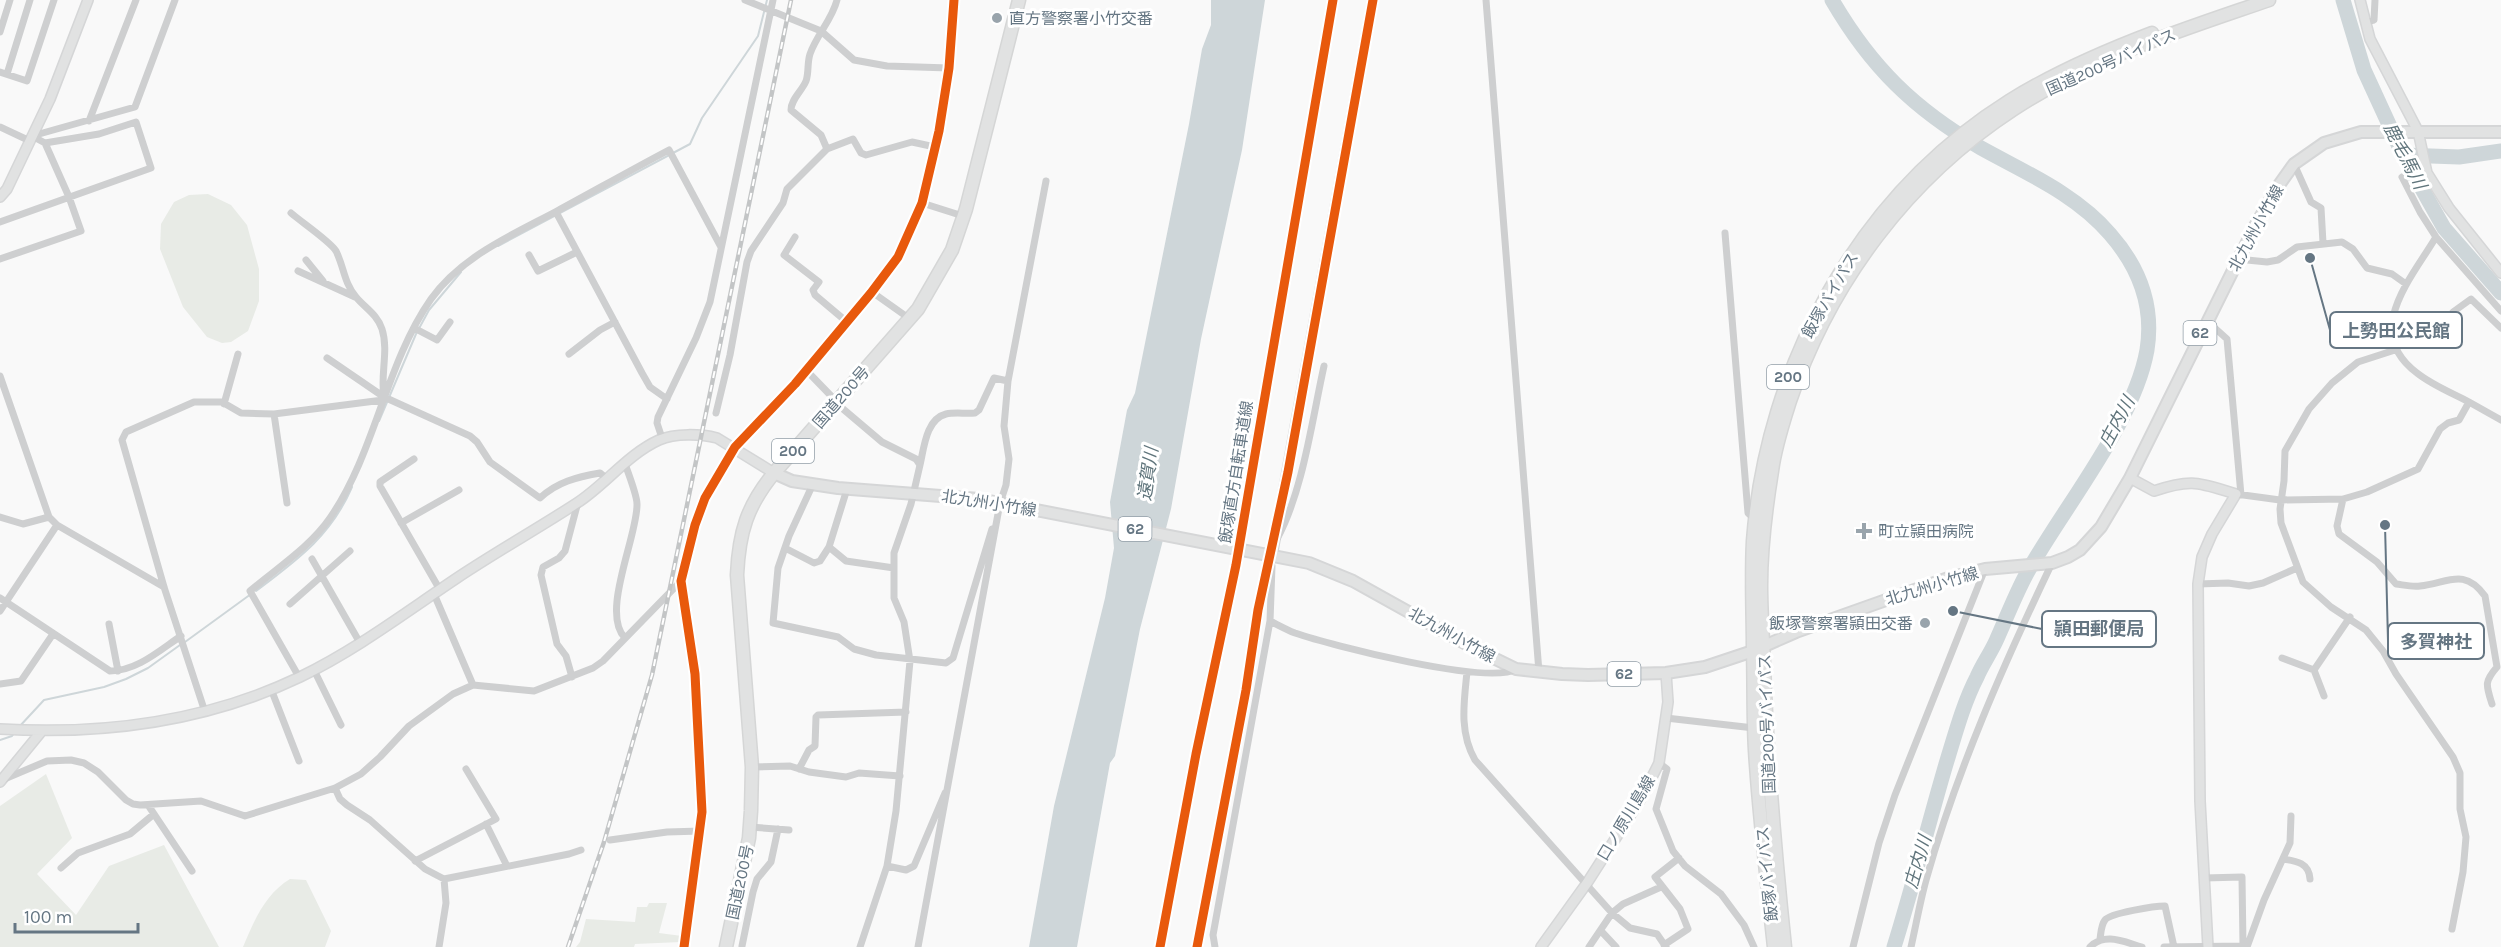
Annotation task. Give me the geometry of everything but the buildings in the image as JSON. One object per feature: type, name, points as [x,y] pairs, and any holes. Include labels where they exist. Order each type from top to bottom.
[{"type":"highway","name":"国道200号","points":[[726,947],[750,827],[752,767],[737,575],[738,549],[746,517],[758,492],[910,319],[935,283],[948,258],[963,216],[1019,0]]},
{"type":"highway","name":"200","points":[[1990,120],[2040,83],[2085,60],[2244,0]]},
{"type":"highway","name":"国道200号バイパス","points":[[1785,947],[1771,821],[1758,649],[1760,583],[1772,469],[1785,417],[1800,372],[1823,320],[1876,236],[1948,153],[1990,120],[2094,66],[2188,28],[2269,0]]},
{"type":"highway","name":"飯塚バイパス","points":[[1774,947],[1757,785],[1754,728],[1758,649],[1752,583],[1755,519],[1764,463],[1791,368],[1819,308],[1844,265],[1879,217],[1948,153]]},
{"type":"main road","name":"北九州小竹線","points":[[774,473],[783,478],[847,489],[961,496],[1001,506],[1270,552],[1309,563],[1353,581],[1475,649],[1516,669],[1580,675],[1666,673],[1705,667],[1948,578],[1989,568],[2052,563],[2068,557],[2090,541],[2101,527],[2130,478],[2237,259],[2279,184],[2294,164],[2324,143],[2344,136],[2372,131],[2501,132]]},
{"type":"street","points":[[0,32],[10,0]]},
{"type":"street","points":[[30,0],[3,73],[27,81],[54,0]]},
{"type":"street","points":[[0,197],[7,189],[50,99],[88,0]]},
{"type":"street","points":[[89,121],[136,0]]},
{"type":"street","points":[[31,139],[135,107],[175,0]]},
{"type":"street","points":[[745,0],[821,31],[854,60],[887,66],[949,68]]},
{"type":"street","points":[[662,438],[657,423],[705,318],[773,0]]},
{"type":"street","points":[[827,149],[821,135],[791,110],[791,105],[807,80],[810,55],[821,31],[833,14],[837,0]]},
{"type":"street","points":[[684,947],[701,831],[700,737],[696,685],[681,581],[705,498],[735,447],[806,370],[872,292],[898,257],[922,203],[935,147],[949,68],[954,0]]},
{"type":"street","points":[[1197,947],[1373,0]]},
{"type":"street","points":[[1486,0],[1539,672]]},
{"type":"street","points":[[2361,0],[2364,22],[2370,39],[2423,149],[2427,172],[2449,208],[2501,273]]},
{"type":"street","points":[[2364,22],[2374,20],[2375,0]]},
{"type":"street","points":[[0,127],[45,143],[99,134],[136,122],[151,168],[0,222]]},
{"type":"street","points":[[716,413],[730,355],[747,262],[783,203],[787,189],[827,149],[853,139],[861,153],[866,155],[912,142],[935,147]]},
{"type":"street","points":[[0,259],[81,231],[45,143]]},
{"type":"street","points":[[299,677],[250,591],[310,542],[329,519],[345,494],[414,328],[432,298],[463,266],[497,242],[669,150],[721,247]]},
{"type":"street","points":[[2294,164],[2311,202],[2321,208],[2323,243]]},
{"type":"street","points":[[2402,177],[2436,237],[2501,311]]},
{"type":"street","points":[[918,947],[1006,485],[1009,459],[1004,426],[1008,381],[1046,181]]},
{"type":"street","points":[[922,203],[963,216]]},
{"type":"street","points":[[556,212],[650,387],[667,399]]},
{"type":"street","points":[[291,213],[336,250],[343,276],[356,297],[374,314],[382,330],[383,398]]},
{"type":"street","points":[[1725,233],[1748,513],[1755,519]]},
{"type":"street","points":[[795,237],[784,255],[819,282],[813,290],[815,295],[847,322]]},
{"type":"street","points":[[2436,237],[2394,307],[2392,329],[2395,350],[2416,373],[2501,420]]},
{"type":"street","points":[[2237,259],[2252,262],[2278,260],[2297,247],[2342,242],[2353,249],[2367,268],[2392,274],[2406,284]]},
{"type":"street","points":[[529,255],[538,271],[578,252]]},
{"type":"street","points":[[306,260],[325,283]]},
{"type":"street","points":[[298,271],[356,297]]},
{"type":"street","points":[[872,292],[910,319]]},
{"type":"street","points":[[2453,312],[2471,299],[2501,328]]},
{"type":"street","points":[[2207,321],[2227,339],[2239,495],[2212,534],[2202,557],[2198,584],[2200,801],[2208,946]]},
{"type":"street","points":[[414,328],[437,340],[450,322]]},
{"type":"street","points":[[569,354],[600,330],[615,322]]},
{"type":"street","points":[[2395,350],[2358,362],[2332,383],[2309,409],[2285,451],[2284,481],[2280,500],[2281,523],[2303,582],[2316,595],[2366,630],[2384,651],[2396,674],[2453,757],[2460,773],[2460,809],[2466,837],[2463,872],[2452,929]]},
{"type":"street","points":[[224,404],[238,354]]},
{"type":"street","points":[[327,358],[383,398],[470,436],[477,442],[490,462],[540,498],[555,486],[582,476],[600,473],[607,479]]},
{"type":"street","points":[[1213,946],[1270,621],[1270,552],[1287,515],[1303,462],[1324,366]]},
{"type":"street","points":[[806,370],[837,403],[882,442],[916,459],[920,465]]},
{"type":"street","points":[[0,376],[49,517],[57,525],[164,587]]},
{"type":"street","points":[[860,947],[887,866],[900,776],[906,712],[910,661],[904,622],[894,598],[895,547],[906,520],[930,427],[934,421],[946,414],[979,410],[994,378],[1008,381]]},
{"type":"street","points":[[205,712],[164,587],[122,440],[126,432],[194,402],[209,401],[224,404],[240,412],[274,414],[383,398]]},
{"type":"street","points":[[2130,478],[2154,491],[2190,482],[2202,483],[2239,495],[2280,500],[2343,499],[2367,492],[2418,469],[2440,429],[2448,423],[2459,420],[2469,402]]},
{"type":"street","points":[[274,414],[287,503]]},
{"type":"street","points":[[0,729],[69,732],[153,723],[205,712],[299,677],[360,643],[518,538],[578,502],[662,438],[708,436],[735,447],[774,473]]},
{"type":"street","points":[[414,459],[380,482],[437,592],[472,685]]},
{"type":"street","points":[[625,464],[637,503],[618,600],[618,630],[625,638]]},
{"type":"street","points":[[813,484],[778,568],[773,623],[838,637],[854,649],[910,661],[946,663],[956,654],[1001,506]]},
{"type":"street","points":[[785,548],[814,563],[820,561],[829,547],[847,489]]},
{"type":"street","points":[[402,523],[459,490]]},
{"type":"street","points":[[2343,499],[2337,526],[2339,534],[2377,562],[2396,584],[2421,586],[2457,578],[2479,587],[2485,596],[2497,667],[2487,679],[2486,686],[2492,704]]},
{"type":"street","points":[[572,676],[566,656],[557,644],[542,589],[541,569],[565,551],[578,502]]},
{"type":"street","points":[[0,517],[23,524],[49,517]]},
{"type":"street","points":[[0,611],[3,600],[57,525]]},
{"type":"street","points":[[829,547],[846,561],[894,568]]},
{"type":"street","points":[[290,604],[350,551]]},
{"type":"street","points":[[312,559],[360,643]]},
{"type":"street","points":[[1911,947],[1926,881],[1948,811],[1990,698],[2052,563]]},
{"type":"street","points":[[1853,947],[1879,843],[1895,795],[1989,568]]},
{"type":"street","points":[[2198,584],[2228,583],[2249,586],[2263,583],[2297,568]]},
{"type":"street","points":[[0,782],[47,761],[71,760],[84,763],[98,772],[126,800],[140,805],[201,801],[245,816],[335,788],[367,770],[409,726],[453,694],[472,685],[534,691],[598,665],[681,581]]},
{"type":"street","points":[[3,600],[110,671],[118,671],[142,662],[181,636]]},
{"type":"street","points":[[2314,670],[2349,617]]},
{"type":"street","points":[[1270,621],[1295,633],[1399,660],[1467,672],[1509,673],[1516,669]]},
{"type":"street","points":[[109,624],[118,671]]},
{"type":"street","points":[[0,684],[21,681],[54,634]]},
{"type":"street","points":[[2282,658],[2314,670],[2324,696]]},
{"type":"street","points":[[314,670],[341,725]]},
{"type":"street","points":[[1467,672],[1464,732],[1474,760],[1612,913],[1630,928],[1657,934],[1665,946],[1688,929],[1680,909],[1655,877],[1679,858]]},
{"type":"street","name":"口ノ原川島線","points":[[1541,947],[1587,883],[1642,797],[1659,763],[1666,718],[1666,673]]},
{"type":"street","points":[[271,689],[299,761]]},
{"type":"street","points":[[799,769],[809,750],[815,746],[818,715],[906,712]]},
{"type":"street","points":[[1666,718],[1754,728]]},
{"type":"street","points":[[0,782],[41,732]]},
{"type":"street","points":[[1659,763],[1667,769],[1656,809],[1665,834],[1685,866],[1721,894],[1744,924],[1754,947]]},
{"type":"street","points":[[752,767],[790,766],[846,777],[859,773],[900,776]]},
{"type":"street","points":[[415,861],[495,819],[466,769]]},
{"type":"street","points":[[887,866],[906,870],[914,867],[938,806],[949,785]]},
{"type":"street","points":[[335,788],[340,799],[347,806],[370,820],[415,861],[444,879],[581,850]]},
{"type":"street","points":[[147,805],[192,871]]},
{"type":"street","points":[[61,868],[78,854],[130,834],[154,813]]},
{"type":"street","points":[[2246,946],[2290,843],[2291,816]]},
{"type":"street","points":[[486,824],[507,867]]},
{"type":"street","points":[[750,827],[789,830]]},
{"type":"street","points":[[742,946],[755,885],[771,862],[778,829]]},
{"type":"street","points":[[610,840],[667,832],[701,831]]},
{"type":"street","points":[[2283,859],[2306,866],[2310,871],[2310,879]]},
{"type":"street","points":[[2204,878],[2242,877],[2246,946]]},
{"type":"street","points":[[439,947],[446,903],[444,879]]},
{"type":"street","points":[[1589,947],[1612,913],[1623,904],[1661,887]]},
{"type":"street","points":[[2090,947],[2100,939],[2102,924],[2111,915],[2165,906],[2174,947]]},
{"type":"street","points":[[1601,931],[1616,947]]},
{"type":"street","points":[[2100,939],[2142,947]]},
{"type":"street","points":[[2164,947],[2246,946]]},
{"type":"shaded area","points":[[208,194],[231,205],[247,225],[259,269],[259,301],[248,331],[231,342],[222,343],[207,337],[183,307],[160,249],[161,224],[174,202],[189,195]]},
{"type":"shaded area","points":[[46,774],[72,838],[37,874],[76,915],[109,866],[164,845],[219,947],[0,947],[0,806]]},
{"type":"shaded area","points":[[290,879],[306,880],[331,931],[325,947],[243,947],[267,900]]},
{"type":"shaded area","points":[[649,903],[667,903],[659,933],[682,936],[681,942],[635,944],[634,947],[576,947],[580,942],[586,919],[635,922],[637,907],[647,907]]},
{"type":"water","name":"遠賀川","points":[[1211,0],[1265,0],[1242,150],[1201,339],[1171,509],[1140,629],[1115,756],[1110,763],[1077,947],[1029,947],[1054,806],[1105,598],[1114,548],[1110,502],[1127,410],[1135,393],[1202,49],[1211,25]]},
{"type":"waterway","points":[[498,246],[690,144],[702,118],[758,36],[767,0]]},
{"type":"waterway","name":"庄内川","points":[[1832,0],[1862,46],[1915,102],[1981,148],[2066,196],[2097,220],[2129,260],[2142,288],[2148,318],[2147,350],[2140,378],[2128,406],[2113,436],[2027,573],[1968,698],[1946,764],[1894,947]]},
{"type":"waterway","name":"鹿毛馬川","points":[[2343,0],[2364,70],[2403,155],[2444,228],[2501,293]]},
{"type":"waterway","points":[[2403,155],[2459,157],[2501,151]]},
{"type":"waterway","points":[[379,421],[416,334],[429,310],[461,272]]},
{"type":"waterway","points":[[256,591],[312,546],[334,520],[352,487]]},
{"type":"waterway","points":[[185,642],[251,594]]},
{"type":"waterway","points":[[19,727],[44,700],[104,687],[126,679],[148,668],[180,645]]},
{"type":"waterway","points":[[0,740],[12,736],[15,732]]},
{"type":"railway","points":[[568,947],[604,842],[652,675],[791,0]]},
{"type":"cycle path","points":[[684,947],[702,812],[695,674],[681,581],[695,525],[705,498],[735,447],[795,384],[898,257],[922,203],[939,131],[949,68],[954,0]]},
{"type":"cycle path","name":"飯塚直方自転車道線","points":[[1160,947],[1196,754],[1236,565],[1333,0]]},
{"type":"cycle path","points":[[1197,947],[1246,690],[1258,610],[1288,472],[1373,0]]},
{"type":"place","name":"直方警察署小竹交番","points":[[997,18]]},
{"type":"place","name":"上勢田公民館","points":[[2310,258]]},
{"type":"place","name":"多賀神社","points":[[2385,525]]},
{"type":"place","name":"町立頴田病院","points":[[1864,531]]},
{"type":"place","name":"頴田郵便局","points":[[1953,611]]},
{"type":"place","name":"飯塚警察署頴田交番","points":[[1925,623]]}]
